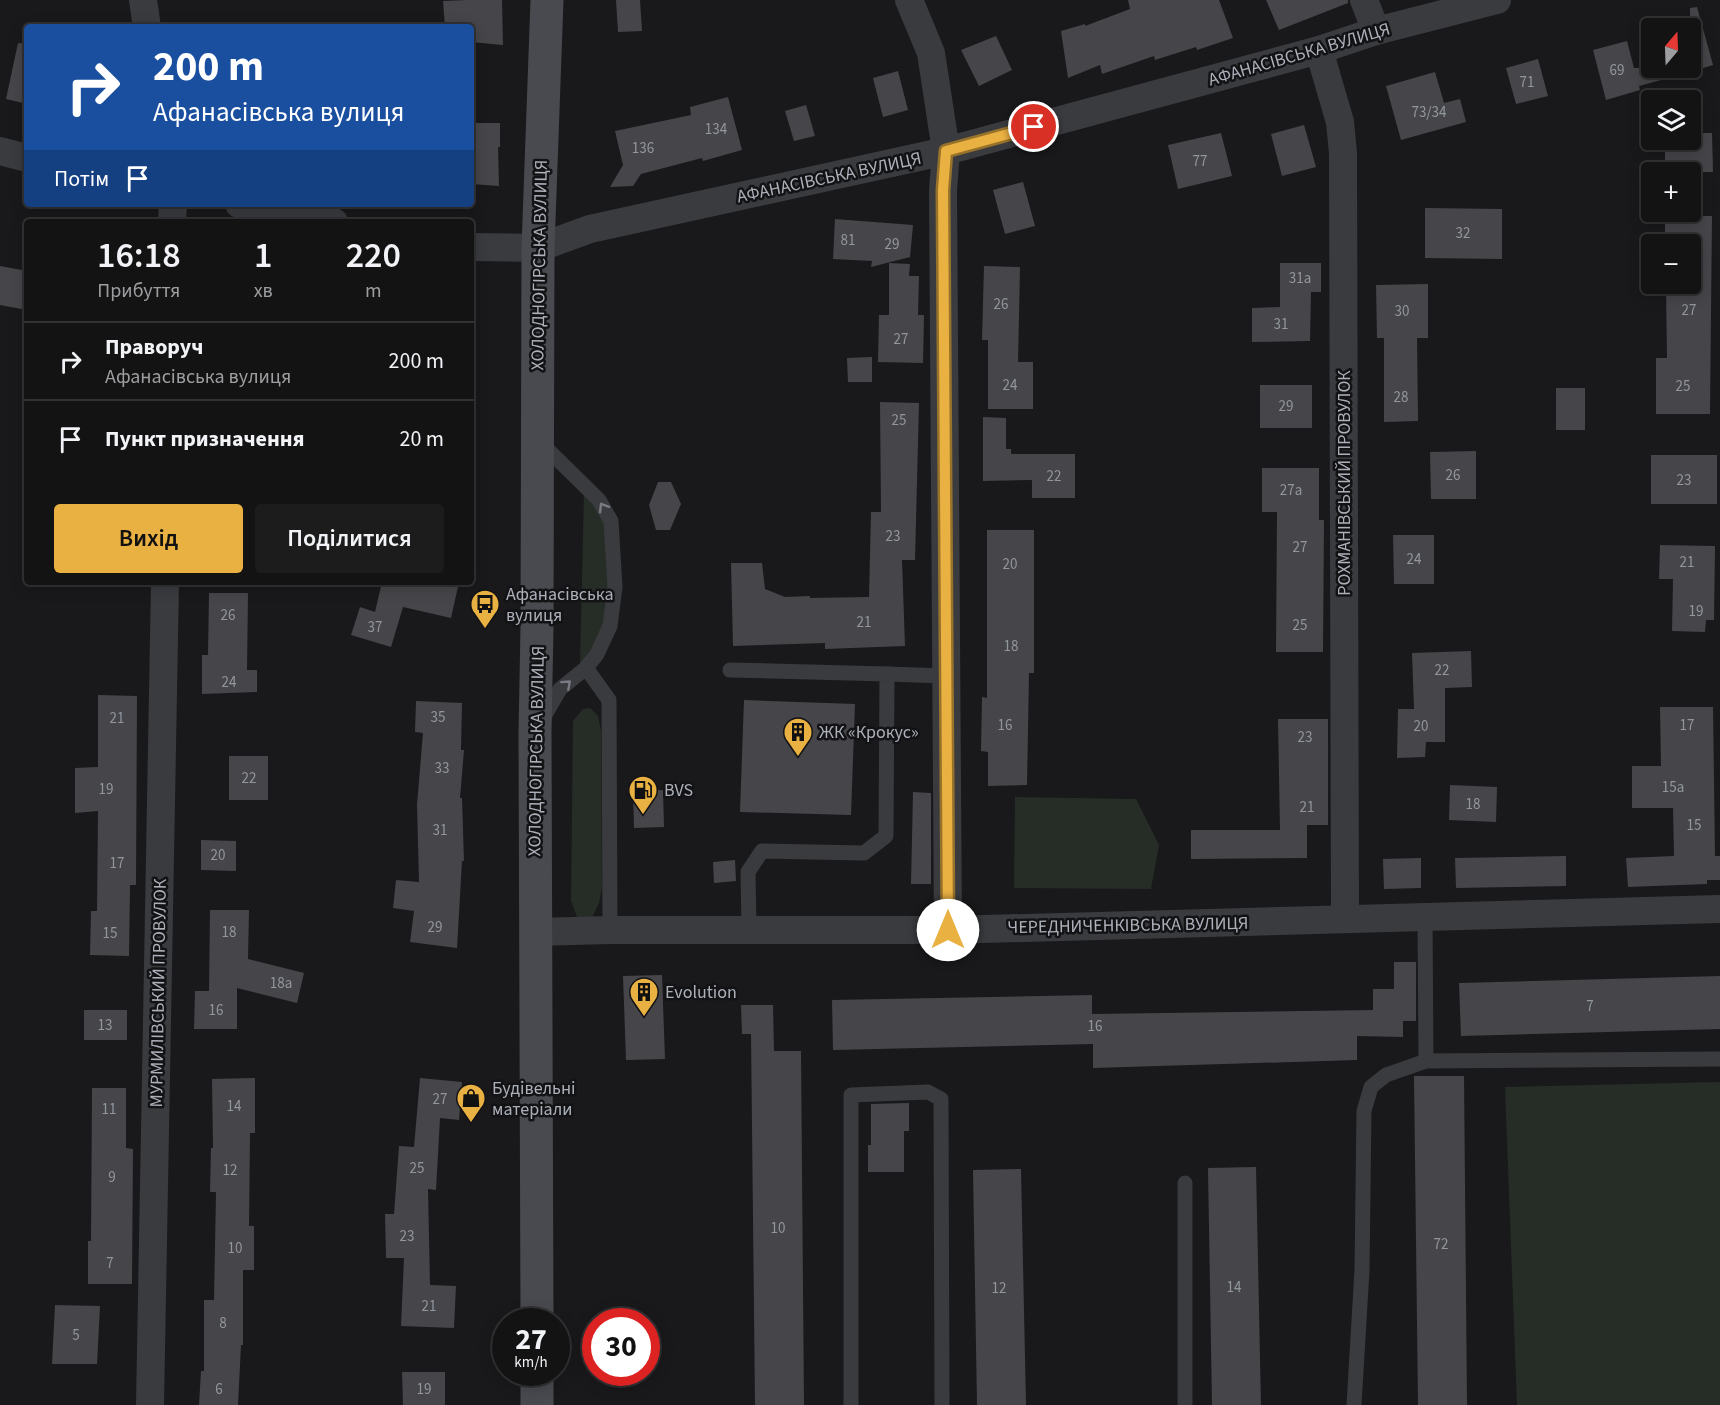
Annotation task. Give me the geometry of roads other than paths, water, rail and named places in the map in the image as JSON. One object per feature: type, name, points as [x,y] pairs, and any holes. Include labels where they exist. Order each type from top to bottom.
[{"type":"main road","name":"ХОЛОДНОГІРСЬКА ВУЛИЦЯ","points":[[537,1308],[535,733],[538,248],[547,0]]},
{"type":"main road","points":[[537,1386],[537,1405]]},
{"type":"street","points":[[143,0],[147,24]]},
{"type":"street","points":[[909,0],[931,53],[946,151],[943,190],[948,930]]},
{"type":"street","points":[[1364,0],[1376,31]]},
{"type":"street","name":"АФАНАСІВСЬКА ВУЛИЦЯ","points":[[474,247],[538,248],[590,229],[946,151],[1319,50],[1376,31],[1497,0]]},
{"type":"street","name":"РОХМАНІВСЬКИЙ ПРОВУЛОК","points":[[1319,50],[1340,122],[1343,153],[1345,918]]},
{"type":"street","points":[[0,151],[24,157]]},
{"type":"street","points":[[255,207],[318,219]]},
{"type":"street","name":"МУРМИЛІВСЬКИЙ ПРОВУЛОК","points":[[150,1405],[165,585]]},
{"type":"street","name":"ЧЕРЕДНИЧЕНКІВСЬКА ВУЛИЦЯ","points":[[535,933],[610,930],[948,930],[1720,909]]},
{"type":"lane","points":[[535,733],[560,689],[586,668],[597,654],[610,626],[615,587],[611,521],[599,500],[537,439]]},
{"type":"lane","points":[[586,668],[609,700],[610,930]]},
{"type":"lane","points":[[730,670],[946,676]]},
{"type":"lane","points":[[749,930],[748,872],[762,851],[864,853],[886,836],[887,674]]},
{"type":"lane","points":[[1425,917],[1426,1061]]},
{"type":"lane","points":[[1354,1405],[1362,1270],[1364,1111],[1371,1086],[1386,1075],[1426,1061],[1720,1059]]},
{"type":"lane","points":[[851,1405],[851,1095],[928,1092],[940,1099],[942,1405]]},
{"type":"lane","points":[[1185,1183],[1185,1405]]},
{"type":"place","name":"Афанасівська вулиця","points":[[485,630]]},
{"type":"place","name":"ЖК «Крокус»","points":[[798,758]]},
{"type":"place","name":"BVS","points":[[643,816]]},
{"type":"place","name":"Evolution","points":[[644,1018]]},
{"type":"place","name":"Будівельні матеріали","points":[[471,1124]]}]
